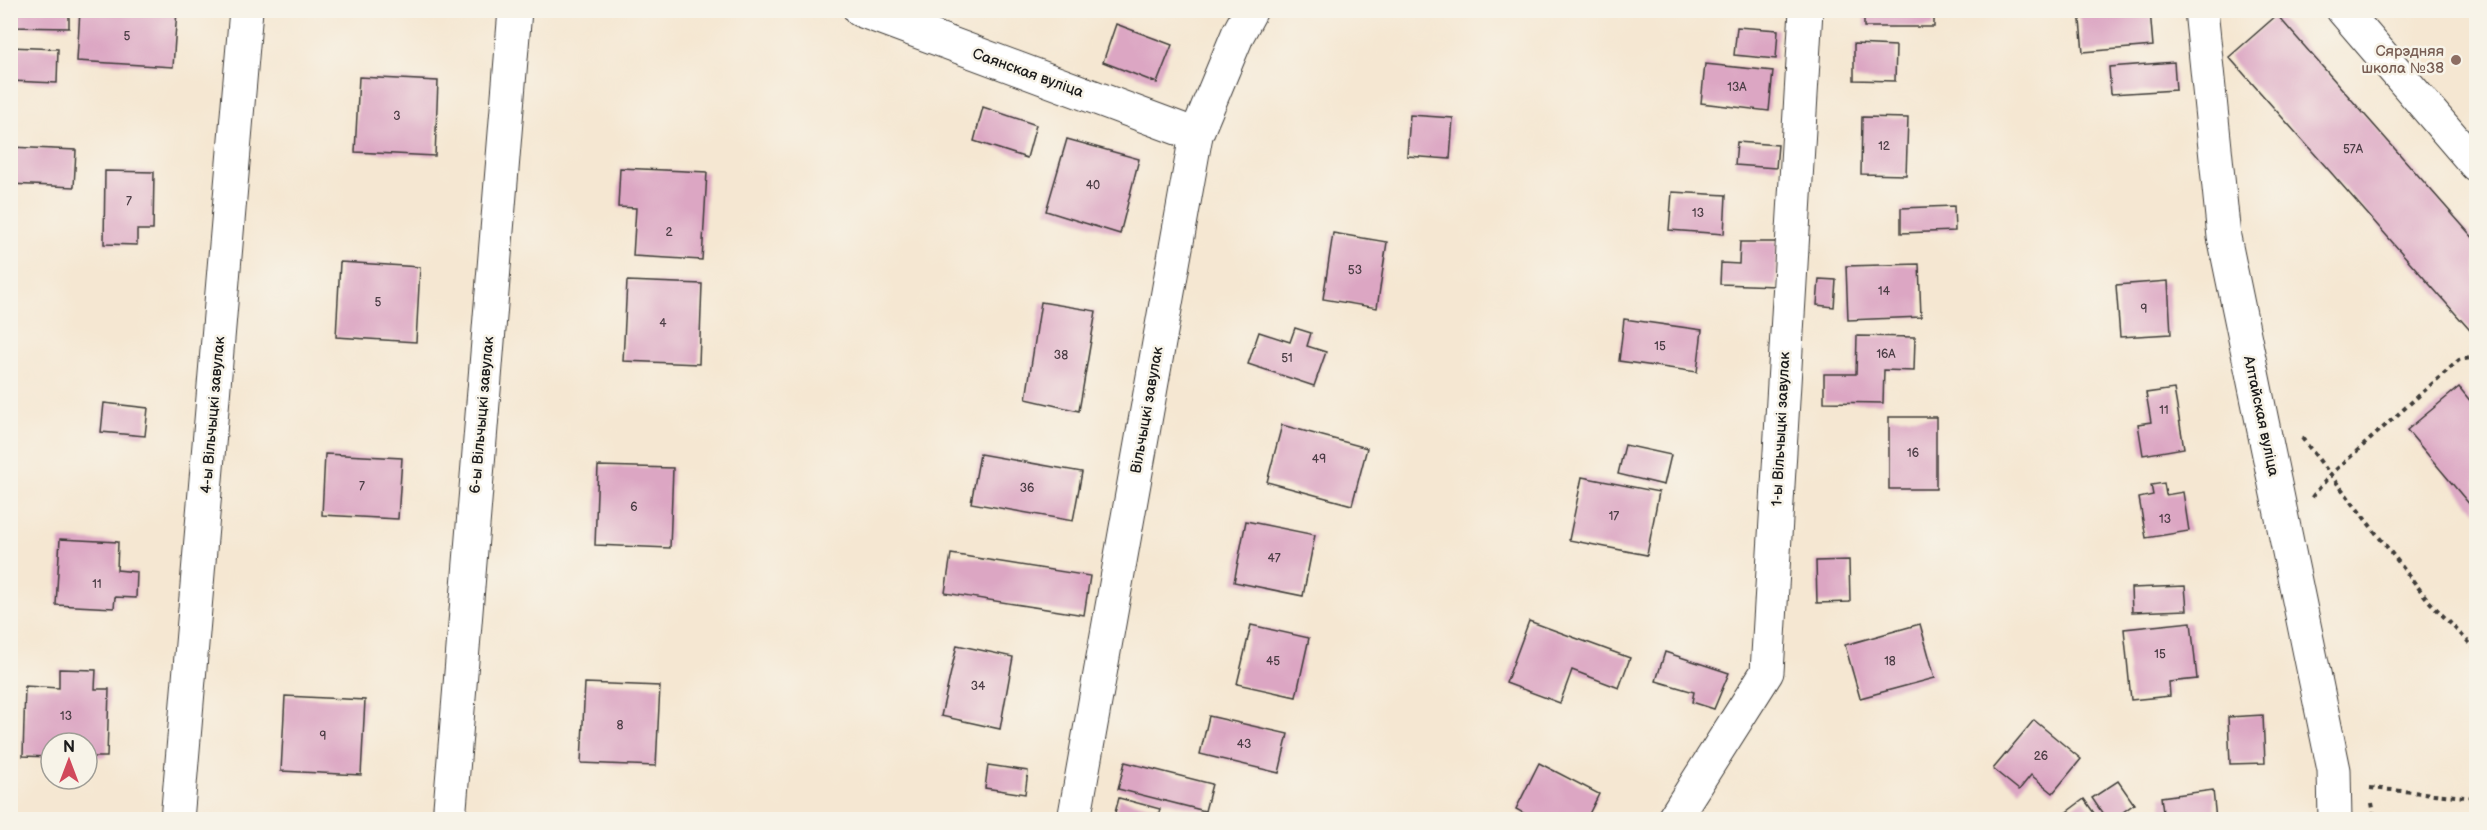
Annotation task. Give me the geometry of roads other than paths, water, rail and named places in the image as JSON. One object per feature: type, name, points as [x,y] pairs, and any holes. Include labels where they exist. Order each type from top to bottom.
[{"type":"street","name":"4-ы Вільчыцкі завулак","points":[[177,819],[246,10]]},
{"type":"street","name":"6-ы Вільчыцкі завулак","points":[[450,819],[515,10]]},
{"type":"street","name":"Саянская вуліца","points":[[860,10],[1196,135]]},
{"type":"street","name":"Вільчыцкі завулак","points":[[1074,819],[1196,135],[1238,34],[1251,10]]},
{"type":"street","name":"1-ы Вільчыцкі завулак","points":[[1673,819],[1767,672],[1806,10]]},
{"type":"street","name":"Алтайская вуліца","points":[[2201,10],[2224,237],[2334,770],[2336,819]]},
{"type":"street","points":[[2343,10],[2476,165]]},
{"type":"place","name":"Сярэдняя школа №38","points":[[2456,60]]}]
